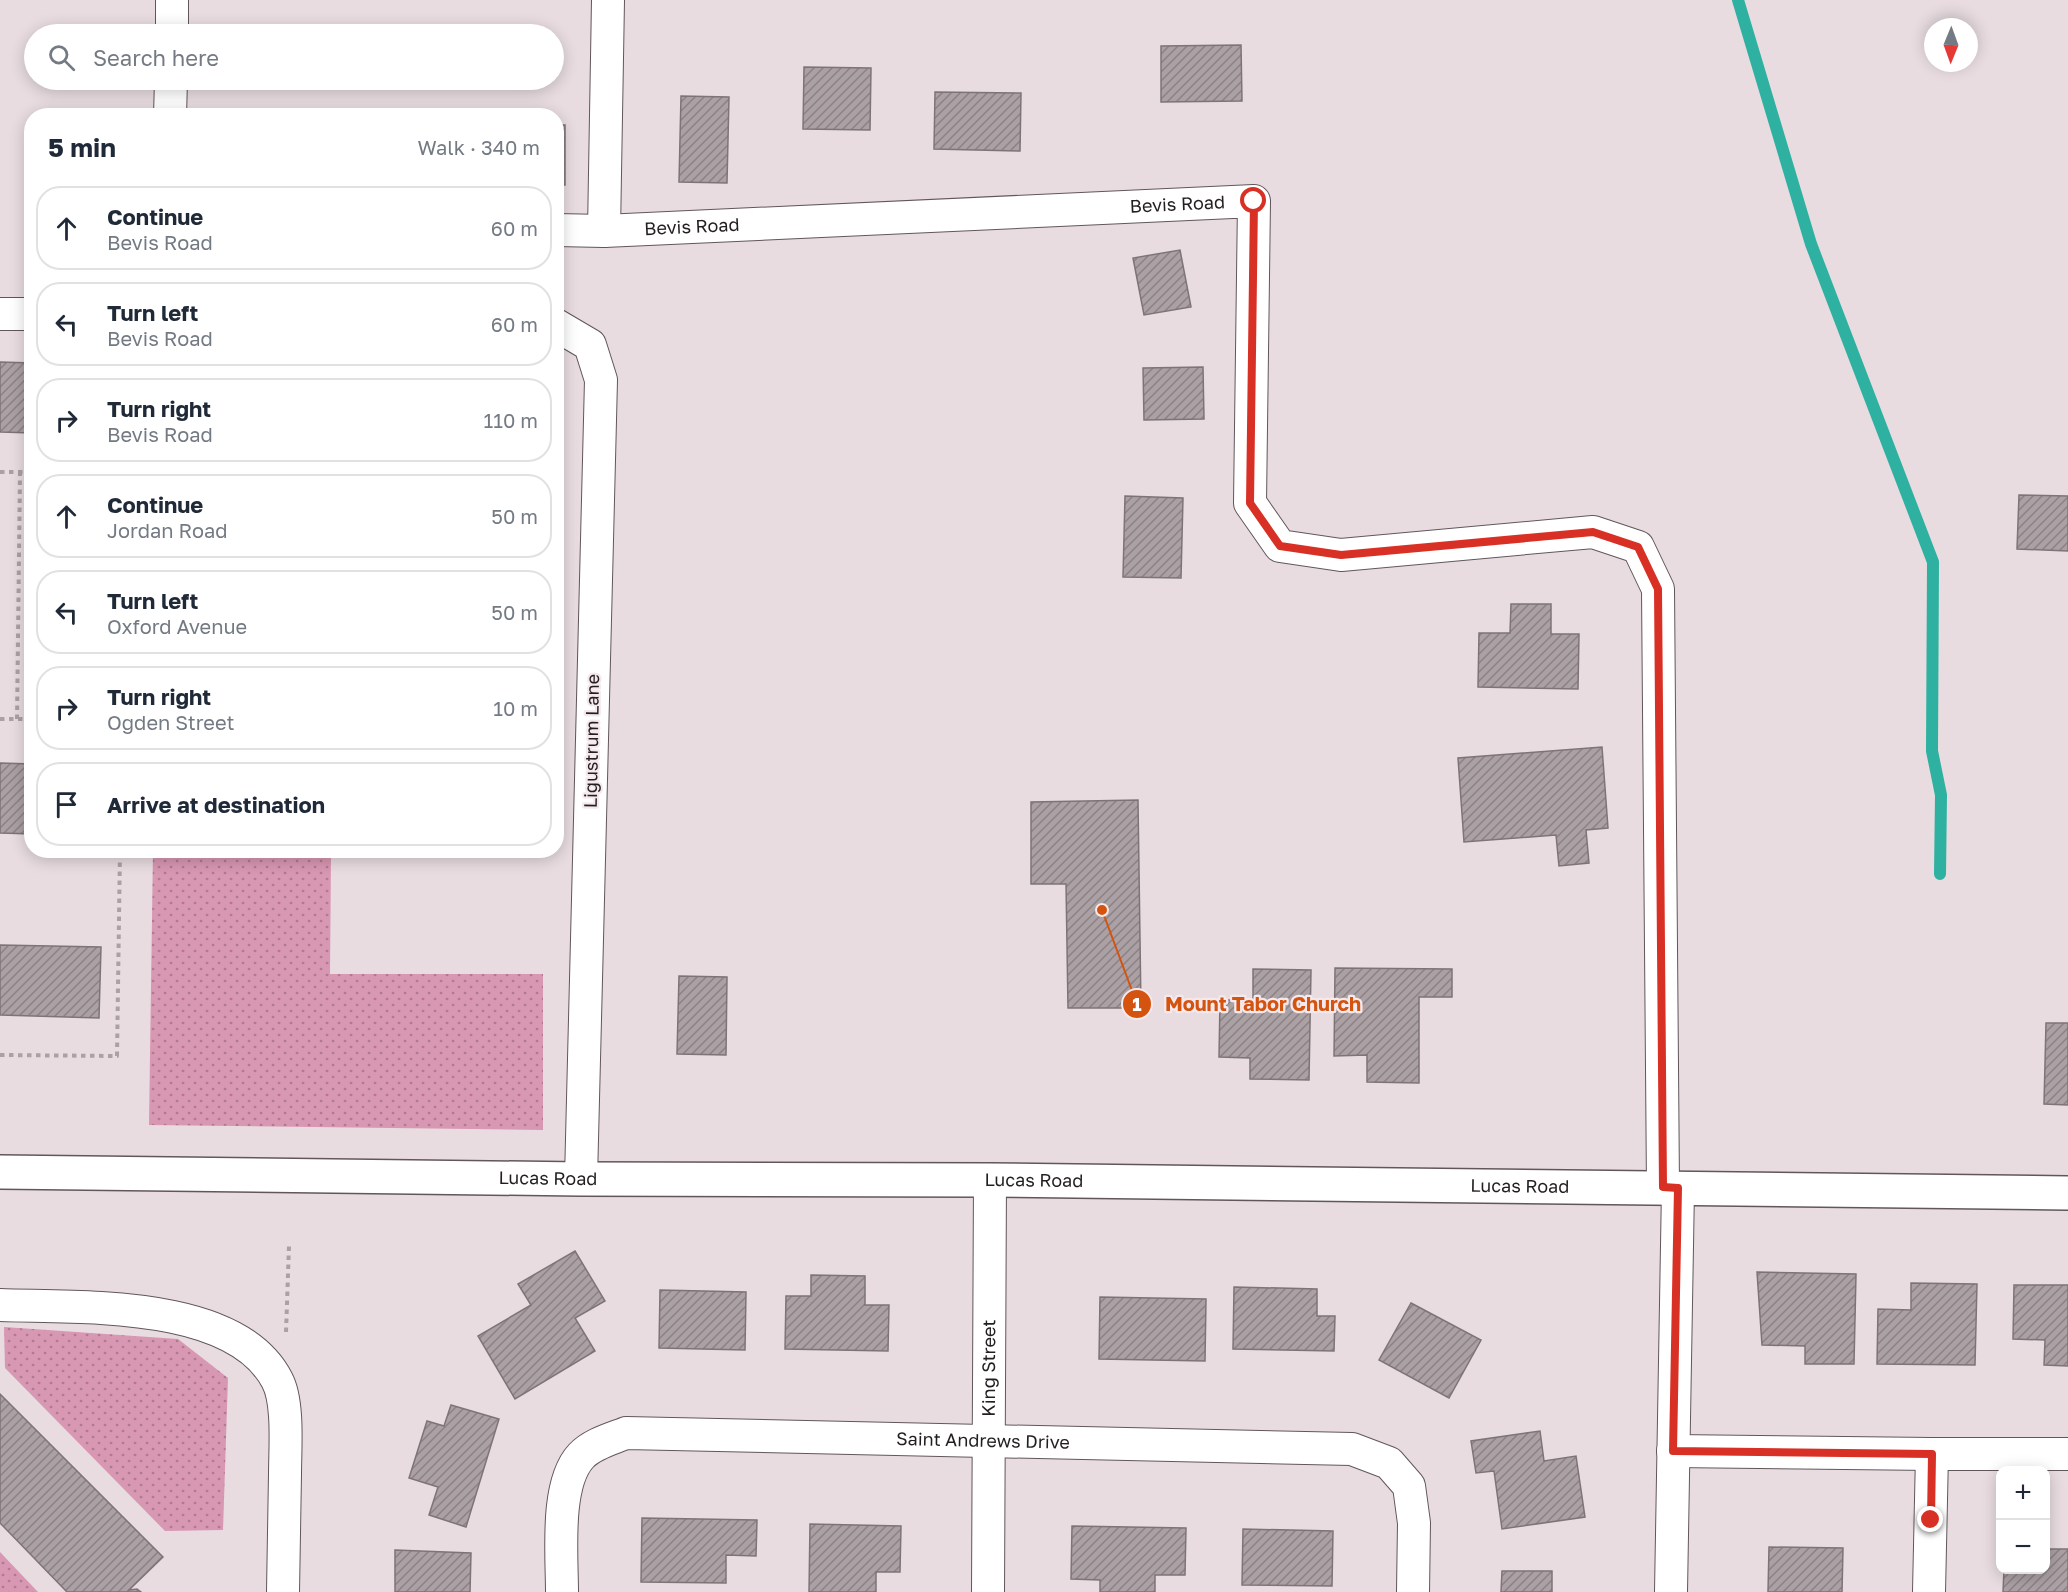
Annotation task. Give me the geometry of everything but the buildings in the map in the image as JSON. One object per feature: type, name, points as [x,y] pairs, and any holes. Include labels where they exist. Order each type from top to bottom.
[{"type":"street","points":[[172,0],[172,24]]},
{"type":"street","points":[[604,231],[608,0]]},
{"type":"street","points":[[170,108],[171,90]]},
{"type":"street","name":"Bevis Road","points":[[564,230],[604,231],[1254,201],[1250,503],[1280,546],[1341,555],[1593,532],[1638,547],[1658,589],[1671,1188]]},
{"type":"street","points":[[0,314],[24,314]]},
{"type":"street","name":"Ligustrum Lane","points":[[564,330],[590,345],[601,380],[581,1179]]},
{"type":"street","name":"Lucas Road","points":[[0,1172],[581,1179],[990,1180],[2068,1193]]},
{"type":"street","name":"King Street","points":[[988,1592],[990,1180]]},
{"type":"street","points":[[1671,1188],[1673,1451],[1671,1592]]},
{"type":"street","points":[[0,1305],[148,1312],[212,1327],[254,1349],[278,1380],[286,1416],[283,1592]]},
{"type":"street","name":"Saint Andrews Drive","points":[[562,1592],[563,1501],[568,1478],[581,1456],[601,1442],[626,1433],[1352,1449],[1389,1463],[1410,1486],[1414,1523],[1413,1592]]},
{"type":"street","points":[[1673,1451],[2068,1454]]},
{"type":"street","points":[[1929,1592],[1932,1454]]},
{"type":"path","points":[[0,472],[24,472]]},
{"type":"path","points":[[17,719],[20,472]]},
{"type":"path","points":[[0,719],[24,719]]},
{"type":"path","points":[[0,1055],[117,1056],[120,858]]},
{"type":"path","points":[[278,1380],[286,1334],[289,1246]]},
{"type":"shaded area","points":[[153,858],[331,858],[330,974],[543,974],[543,1130],[149,1125]]},
{"type":"shaded area","points":[[4,1327],[178,1339],[228,1378],[223,1530],[165,1531],[5,1368]]},
{"type":"shaded area","points":[[0,1552],[38,1592],[0,1592]]},
{"type":"waterway","points":[[1738,0],[1811,244],[1933,562],[1932,751],[1941,795],[1940,874]]},
{"type":"place","name":"Mount Tabor Church","points":[[1102,910]]},
{"type":"route","points":[[1254,201],[1250,503],[1280,546],[1341,555],[1593,532],[1638,547],[1658,589],[1663,1187],[1678,1188],[1673,1451],[1932,1454],[1931,1520]]}]
